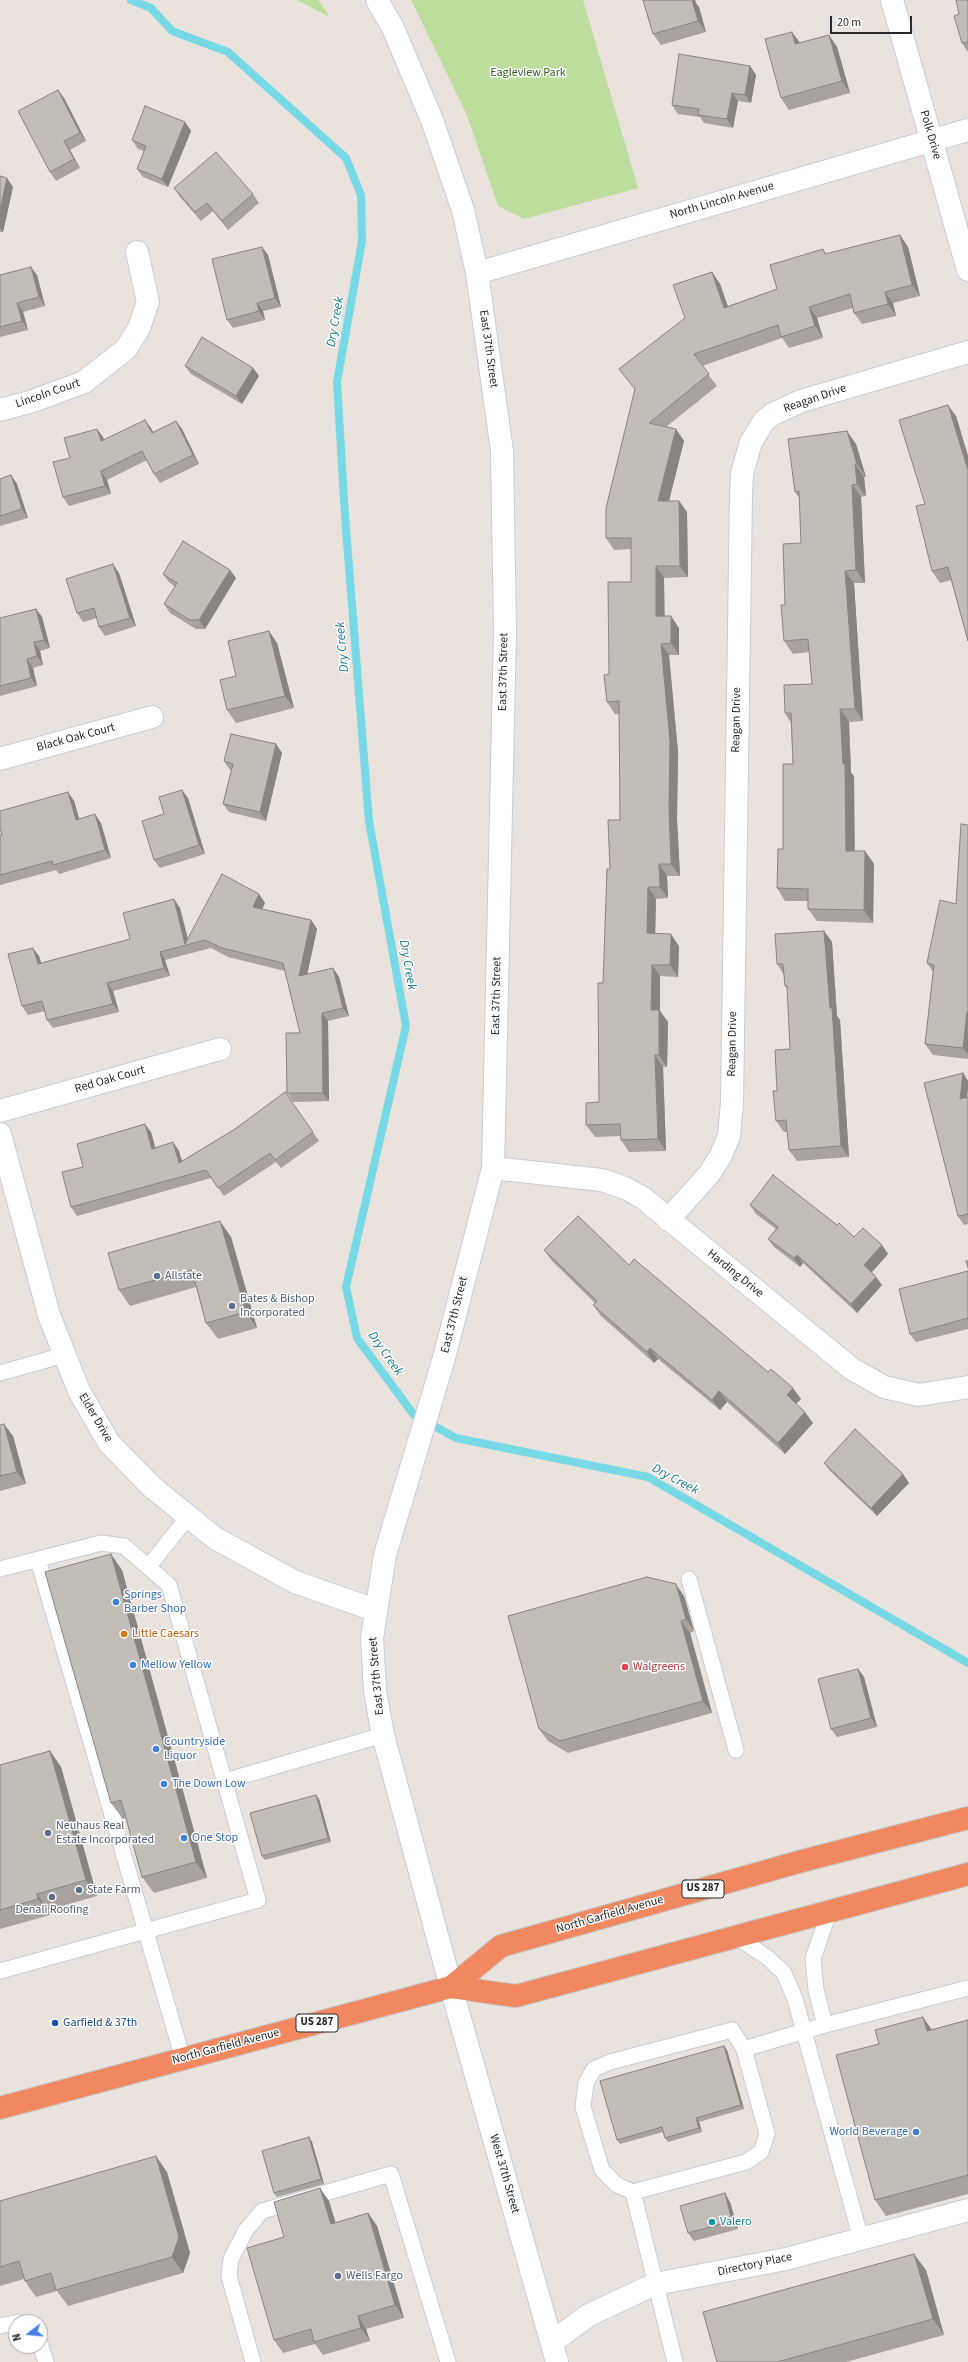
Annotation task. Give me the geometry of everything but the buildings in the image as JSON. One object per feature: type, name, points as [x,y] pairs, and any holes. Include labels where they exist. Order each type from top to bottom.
[{"type":"highway","name":"North Garfield Avenue","points":[[451,1987],[501,1946],[802,1861],[968,1818]]},
{"type":"highway","name":"North Garfield Avenue","points":[[0,2108],[451,1987],[516,1996],[968,1874]]},
{"type":"street","name":"East 37th Street","points":[[377,0],[393,28],[432,120],[463,210],[477,273],[502,451],[505,639],[493,1168],[444,1358],[414,1465],[385,1555],[375,1610],[372,1638],[374,1676],[383,1735],[451,1987]]},
{"type":"street","name":"Polk Drive","points":[[892,0],[968,270]]},
{"type":"street","name":"North Lincoln Avenue","points":[[477,273],[968,130]]},
{"type":"street","name":"Lincoln Court","points":[[0,410],[33,401],[84,382],[126,349],[139,328],[148,302],[137,252]]},
{"type":"street","name":"Reagan Drive","points":[[668,1220],[710,1173],[722,1155],[729,1136],[732,1095],[741,495],[742,473],[751,442],[764,421],[774,414],[801,402],[968,352]]},
{"type":"street","name":"Black Oak Court","points":[[0,759],[152,717]]},
{"type":"street","name":"Red Oak Court","points":[[0,1111],[220,1049]]},
{"type":"street","name":"Elder Drive","points":[[0,1134],[49,1315],[79,1391],[109,1443],[152,1487],[215,1538],[295,1582],[375,1610]]},
{"type":"street","name":"Harding Drive","points":[[493,1168],[602,1180],[625,1188],[643,1198],[852,1369],[884,1386],[919,1395],[968,1387]]},
{"type":"street","name":"West 37th Street","points":[[451,1987],[554,2352]]},
{"type":"street","name":"Directory Place","points":[[554,2352],[589,2315],[655,2284],[786,2259],[968,2210]]},
{"type":"lane","points":[[0,1373],[64,1355]]},
{"type":"lane","points":[[149,1566],[188,1517]]},
{"type":"lane","points":[[0,1569],[101,1543],[124,1546],[149,1566],[169,1586],[258,1900],[0,1971]]},
{"type":"lane","points":[[38,1560],[183,2059]]},
{"type":"lane","points":[[689,1579],[736,1750]]},
{"type":"lane","points":[[224,1781],[383,1735]]},
{"type":"lane","points":[[825,2026],[816,1990],[813,1959],[819,1936],[829,1912]]},
{"type":"lane","points":[[738,1937],[768,1958],[784,1973],[795,1999],[861,2239]]},
{"type":"lane","points":[[744,2049],[968,1988]]},
{"type":"lane","points":[[732,2030],[744,2049],[767,2134],[761,2152],[746,2162],[633,2192],[617,2185],[602,2170],[584,2107],[586,2083],[594,2069],[610,2062],[732,2030]]},
{"type":"lane","points":[[253,2362],[229,2276],[231,2259],[246,2230],[262,2211],[391,2174],[448,2362]]},
{"type":"lane","points":[[633,2192],[675,2362]]},
{"type":"green space","points":[[297,0],[318,0],[330,17]]},
{"type":"green space","name":"Eagleview Park","points":[[411,0],[583,0],[638,188],[524,219],[498,206],[467,115]]},
{"type":"waterway","name":"Dry Creek","points":[[131,0],[151,8],[172,31],[228,52],[346,158],[361,195],[362,241],[337,382],[345,516],[369,821],[406,1026],[346,1287],[357,1338],[414,1415],[456,1438],[648,1477],[968,1663]]},
{"type":"place","name":"Allstate","points":[[157,1276]]},
{"type":"place","name":"Bates & Bishop Incorporated","points":[[232,1306]]},
{"type":"place","name":"Springs Barber Shop","points":[[116,1602]]},
{"type":"place","name":"Little Caesars","points":[[124,1634]]},
{"type":"place","name":"Mellow Yellow","points":[[133,1665]]},
{"type":"place","name":"Walgreens","points":[[625,1667]]},
{"type":"place","name":"Countryside Liquor","points":[[156,1749]]},
{"type":"place","name":"The Down Low","points":[[164,1784]]},
{"type":"place","name":"Neuhaus Real Estate Incorporated","points":[[48,1833]]},
{"type":"place","name":"One Stop","points":[[184,1838]]},
{"type":"place","name":"State Farm","points":[[79,1890]]},
{"type":"place","name":"Denali Roofing","points":[[52,1897]]},
{"type":"place","name":"Garfield & 37th","points":[[55,2023]]},
{"type":"place","name":"World Beverage","points":[[916,2132]]},
{"type":"place","name":"Valero","points":[[712,2222]]},
{"type":"place","name":"Wells Fargo","points":[[338,2276]]}]
